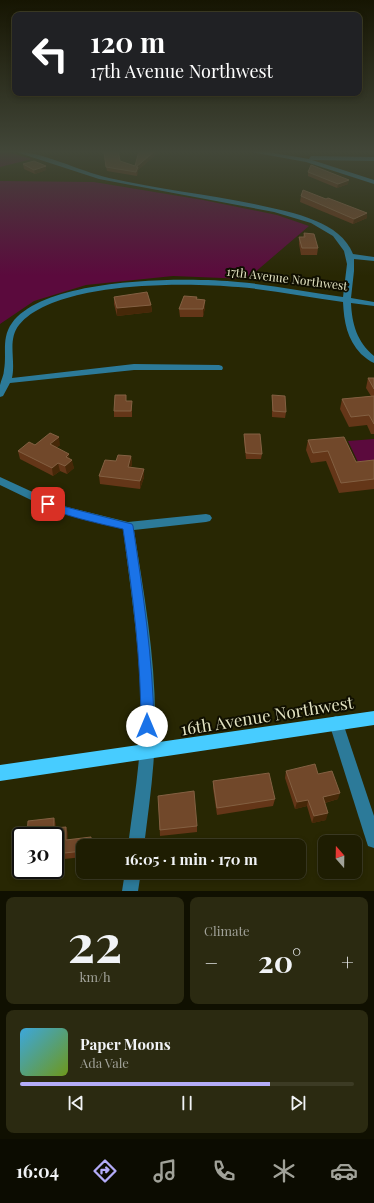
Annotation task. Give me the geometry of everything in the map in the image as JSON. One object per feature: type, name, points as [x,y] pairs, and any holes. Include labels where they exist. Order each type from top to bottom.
[{"type":"main road","name":"16th Avenue Northwest","points":[[0,773],[374,718]]},
{"type":"street","points":[[185,193],[226,200],[298,217],[318,225],[333,234],[346,246],[350,256],[350,275],[347,300],[351,333],[358,346],[374,360]]},
{"type":"street","points":[[350,256],[374,259]]},
{"type":"street","name":"17th Avenue Northwest","points":[[0,394],[6,381],[9,368],[4,355],[10,336],[21,318],[33,309],[75,293],[89,290],[151,284],[233,284],[374,304]]},
{"type":"street","points":[[6,381],[134,367],[219,368]]},
{"type":"street","points":[[0,481],[60,509],[128,526],[206,518]]},
{"type":"street","points":[[128,526],[141,617],[147,687],[147,752],[137,839]]},
{"type":"street","points":[[336,723],[374,840]]},
{"type":"street","points":[[130,891],[131,879]]},
{"type":"shaded area","points":[[0,193],[158,193],[277,215],[309,226],[247,279],[173,276],[86,285],[34,301],[0,324]]},
{"type":"shaded area","points":[[374,439],[374,461],[358,462],[348,441]]},
{"type":"building","points":[[302,193],[310,193],[367,213],[354,219],[301,196]]},
{"type":"building","points":[[304,233],[314,234],[318,248],[302,248],[299,237],[305,237]]},
{"type":"building","points":[[147,292],[151,305],[117,308],[114,297]]},
{"type":"building","points":[[184,296],[197,297],[196,299],[205,300],[203,309],[179,309]]},
{"type":"building","points":[[368,378],[374,378],[374,389]]},
{"type":"building","points":[[115,395],[126,395],[126,401],[132,401],[131,411],[114,411]]},
{"type":"building","points":[[272,395],[285,396],[286,412],[273,411]]},
{"type":"building","points":[[374,396],[374,424],[369,415],[351,417],[342,399]]},
{"type":"building","points":[[50,433],[59,437],[50,444],[69,454],[66,457],[72,460],[65,466],[58,463],[52,468],[18,451],[29,442],[35,445]]},
{"type":"building","points":[[244,434],[260,434],[262,454],[246,453]]},
{"type":"building","points":[[344,437],[356,462],[374,460],[374,479],[341,483],[328,451],[313,453],[308,440]]},
{"type":"building","points":[[118,455],[131,456],[128,467],[144,469],[140,481],[99,476],[105,460],[116,461]]},
{"type":"building","points":[[315,764],[318,774],[332,771],[340,793],[323,797],[328,813],[314,816],[308,800],[297,802],[286,771]]},
{"type":"building","points":[[269,773],[275,799],[217,808],[213,781]]},
{"type":"building","points":[[194,791],[197,826],[160,830],[158,796]]},
{"type":"building","points":[[54,818],[54,827],[28,827],[28,821]]},
{"type":"building","points":[[64,827],[66,827],[66,840],[91,837],[91,839],[76,839],[76,852],[64,853]]},
{"type":"route","points":[[48,504],[60,509],[128,526],[141,617],[147,687],[147,726]]}]
